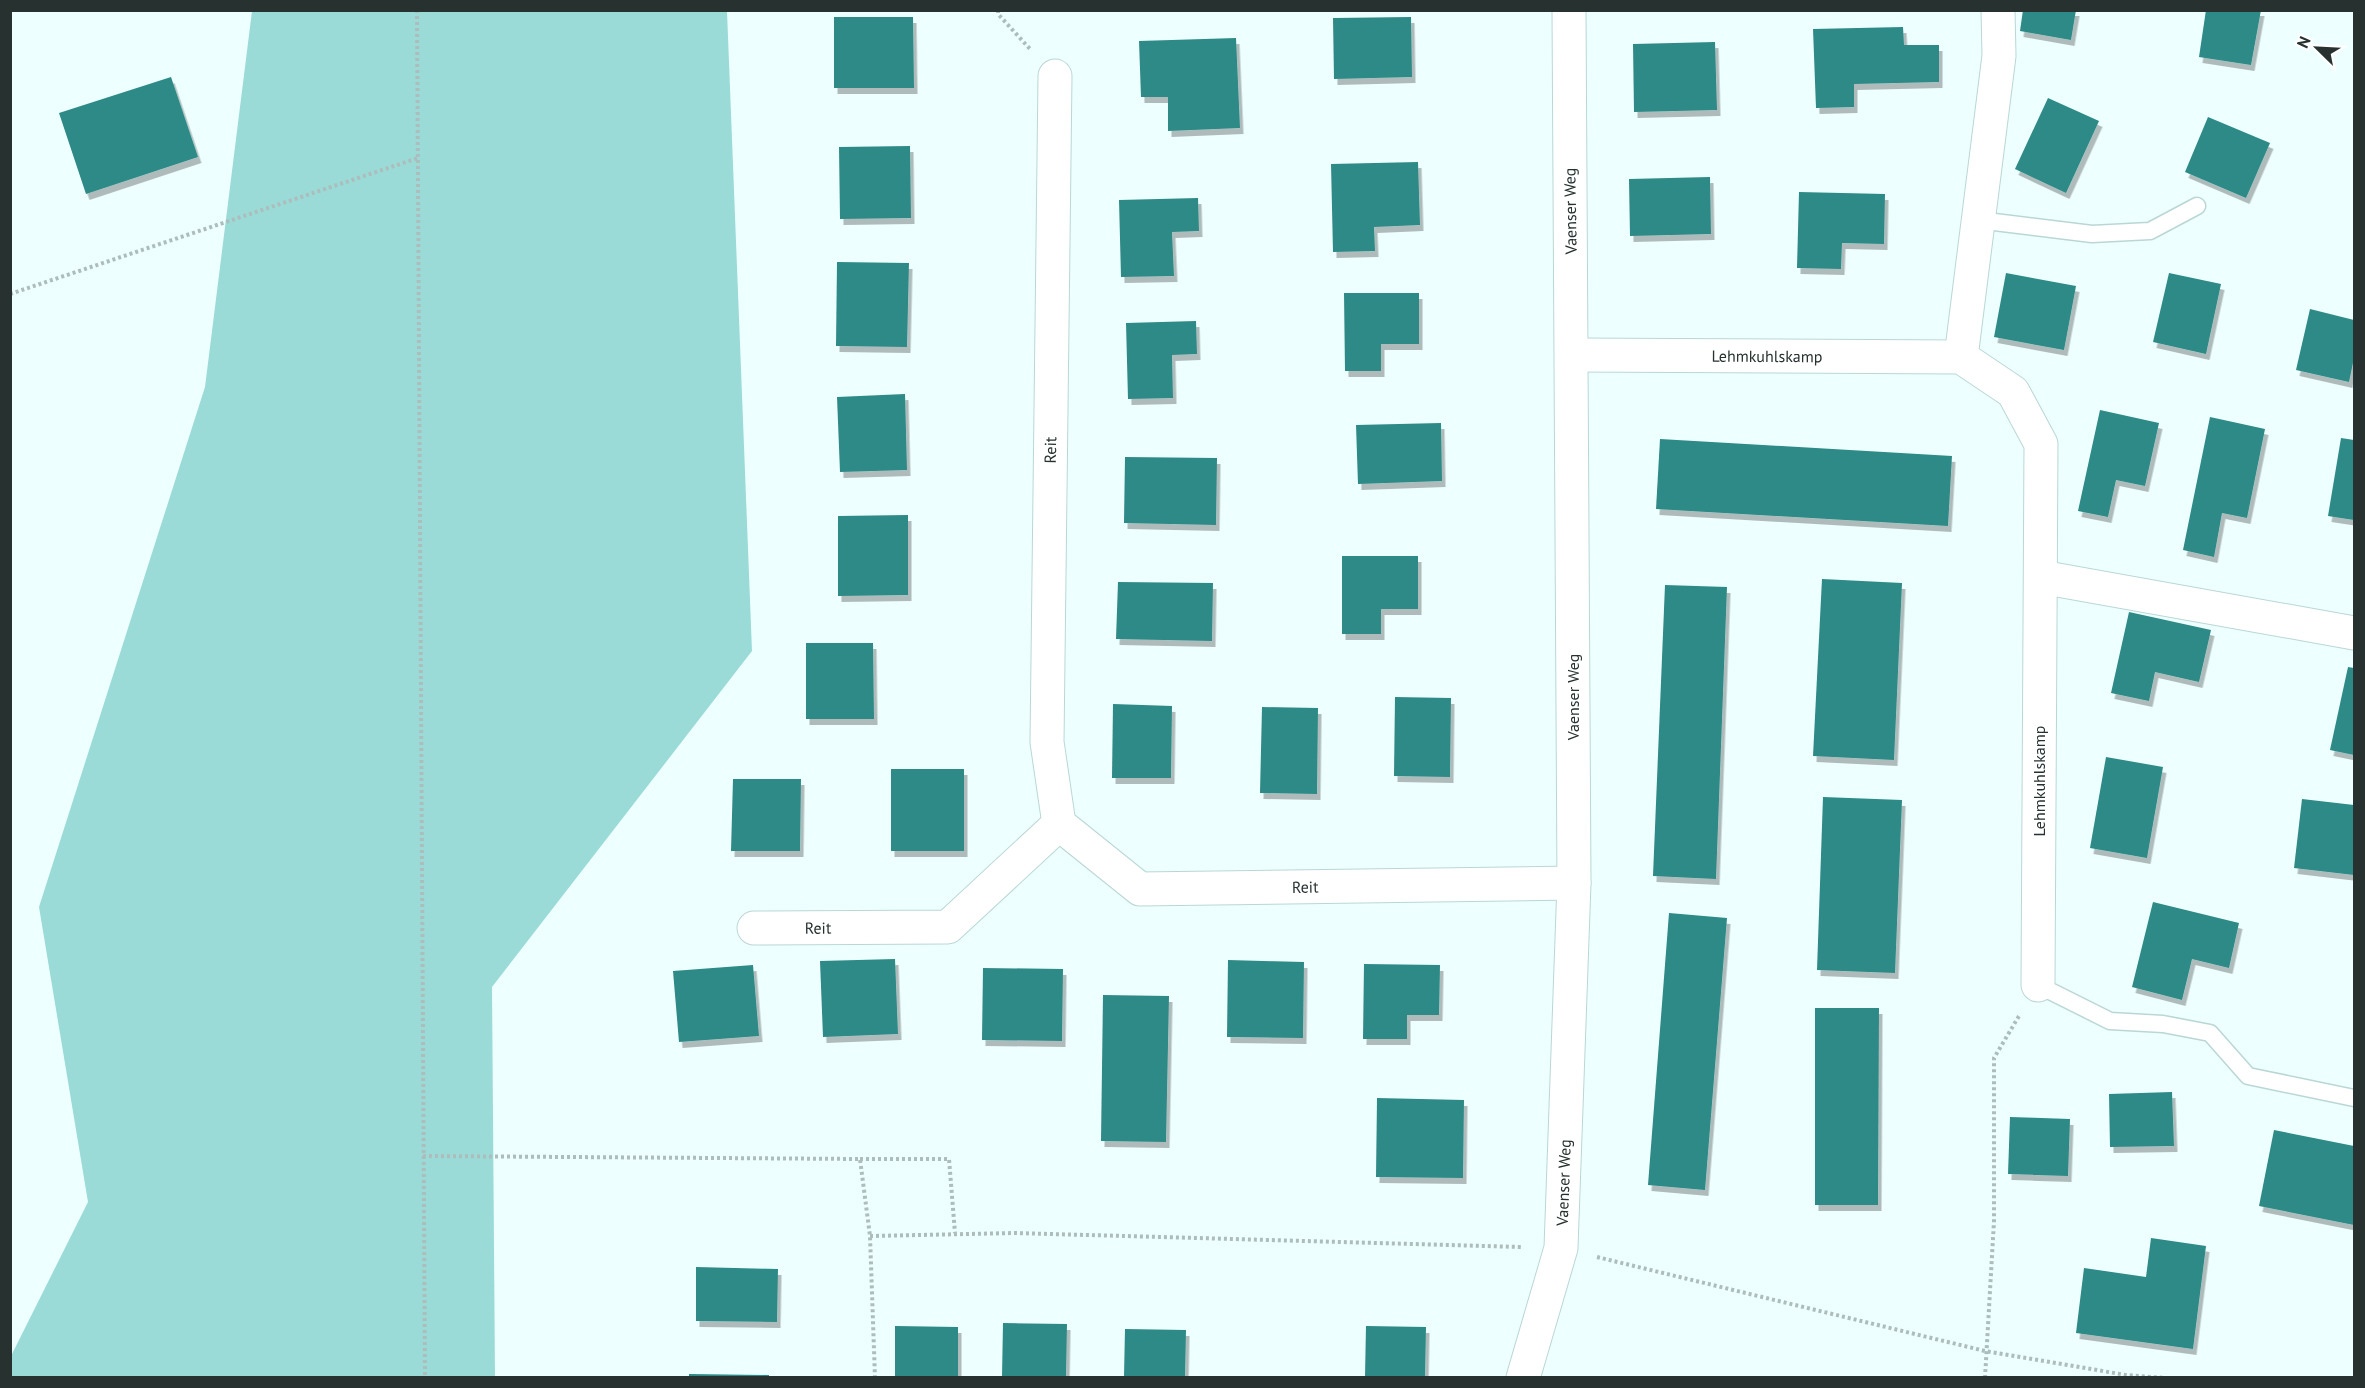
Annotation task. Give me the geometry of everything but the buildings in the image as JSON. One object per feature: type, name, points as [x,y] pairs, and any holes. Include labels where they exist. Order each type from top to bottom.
[{"type":"street","name":"Vaenser Weg","points":[[1523,1377],[1561,1248],[1574,883],[1569,10]]},
{"type":"street","points":[[1961,357],[1999,56],[1998,10]]},
{"type":"street","name":"Reit","points":[[1055,76],[1047,742],[1059,824],[1140,889],[1574,883]]},
{"type":"street","name":"Lehmkuhlskamp","points":[[1572,355],[1961,357],[2013,392],[2041,444],[2038,985]]},
{"type":"street","points":[[2041,577],[2355,633]]},
{"type":"street","name":"Reit","points":[[754,928],[948,927],[1059,824]]},
{"type":"lane","points":[[1978,220],[2092,234],[2150,231],[2197,206]]},
{"type":"lane","points":[[2038,985],[2110,1021],[2163,1024],[2210,1033],[2248,1076],[2355,1098]]},
{"type":"path","points":[[417,10],[424,1377]]},
{"type":"path","points":[[998,10],[998,14],[1055,76]]},
{"type":"path","points":[[10,294],[418,158]]},
{"type":"path","points":[[1985,1377],[1994,1221],[1994,1058],[2038,985]]},
{"type":"path","points":[[423,1156],[949,1159],[955,1233]]},
{"type":"path","points":[[860,1160],[870,1236],[875,1377]]},
{"type":"path","points":[[870,1236],[955,1233],[1561,1248],[1985,1351],[2126,1375],[2165,1377]]},
{"type":"shaded area","points":[[252,11],[727,11],[752,651],[492,987],[495,1377],[11,1377],[11,1356],[88,1202],[39,907],[205,387]]}]
